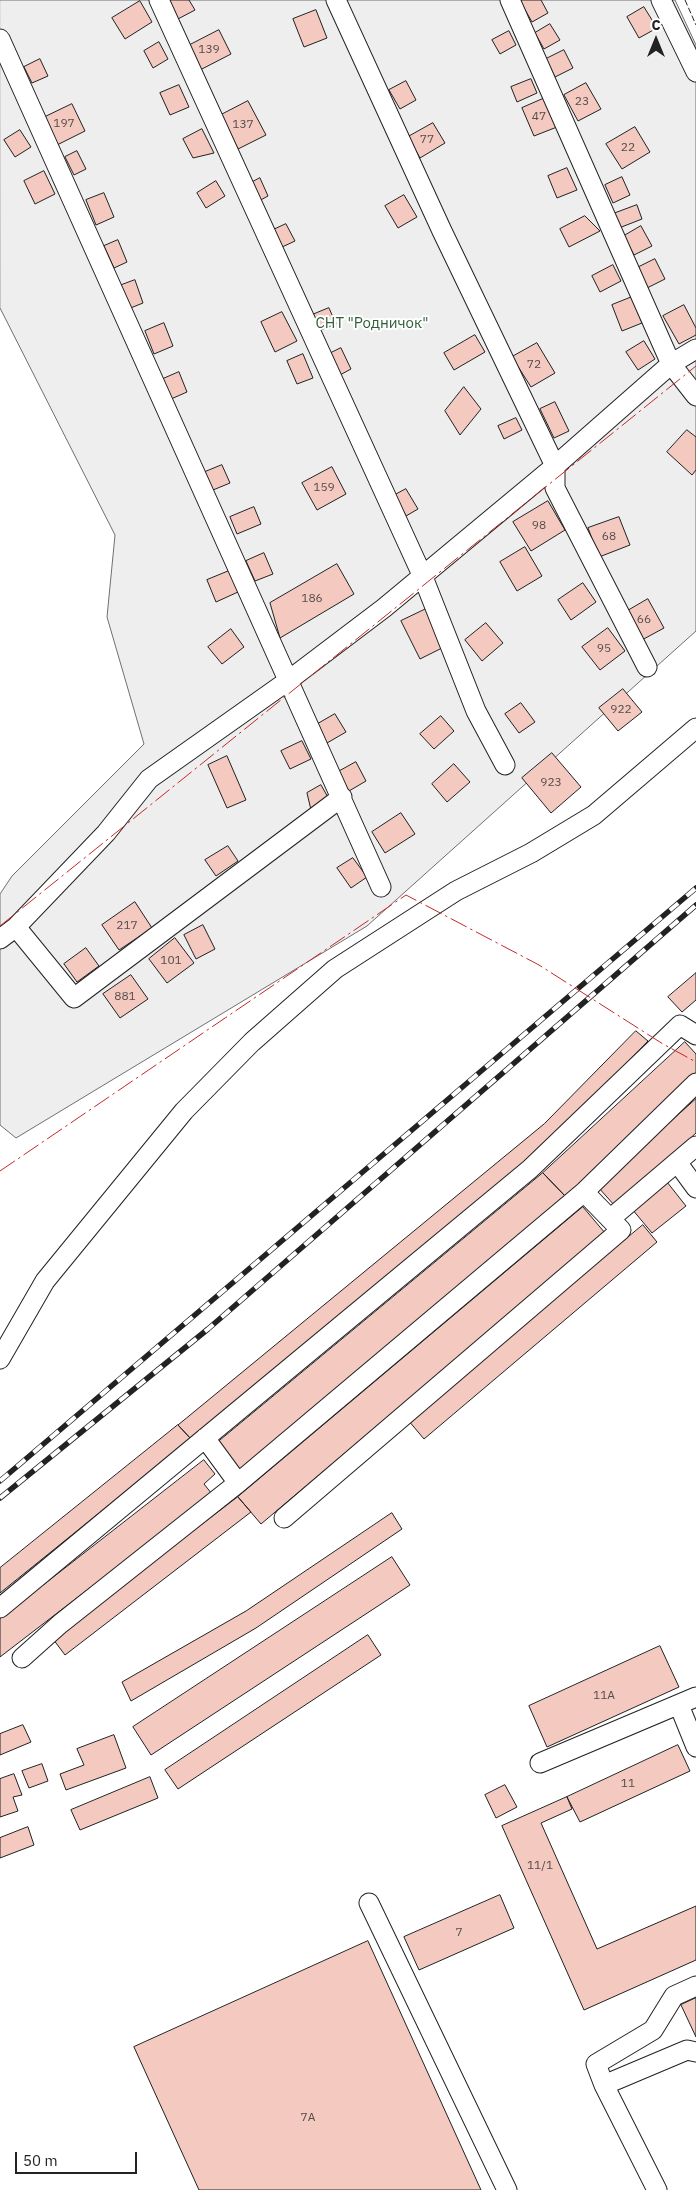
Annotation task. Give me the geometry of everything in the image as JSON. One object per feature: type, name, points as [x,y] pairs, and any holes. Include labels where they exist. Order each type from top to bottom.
[{"type":"street","points":[[159,0],[423,577],[476,711],[505,765]]},
{"type":"street","points":[[336,0],[442,231],[555,466],[555,488],[647,667]]},
{"type":"street","points":[[510,0],[671,364],[696,396]]},
{"type":"street","points":[[661,0],[696,72]]},
{"type":"street","points":[[0,39],[381,887]]},
{"type":"street","points":[[0,939],[16,927],[106,833],[149,779],[289,680],[423,577],[555,466],[671,364],[696,349]]},
{"type":"street","points":[[0,1360],[44,1281],[184,1111],[252,1042],[335,969],[456,891],[531,853],[594,815],[696,728]]},
{"type":"street","points":[[16,927],[74,998],[342,797]]},
{"type":"street","points":[[0,1608],[530,1169],[680,1025],[696,1035]]},
{"type":"street","points":[[22,1658],[60,1624],[238,1484],[584,1192],[696,1083]]},
{"type":"street","points":[[610,1219],[696,1146]]},
{"type":"street","points":[[677,1162],[696,1188]]},
{"type":"street","points":[[284,1518],[621,1230],[584,1192]]},
{"type":"street","points":[[205,1438],[238,1484]]},
{"type":"street","points":[[540,1763],[696,1697]]},
{"type":"street","points":[[679,1705],[696,1747]]},
{"type":"street","points":[[369,1903],[507,2190]]},
{"type":"street","points":[[656,2190],[604,2085],[596,2064],[653,2030],[674,1996],[696,1986]]},
{"type":"street","points":[[604,2085],[687,2050],[696,2052]]},
{"type":"green space","name":"СНТ \"Родничок\"","points":[[0,0],[675,0],[696,45],[696,631],[367,926],[16,1138],[0,1125],[0,894],[12,876],[144,744],[107,617],[115,535],[0,308]]},
{"type":"building","points":[[171,0],[189,0],[195,10],[176,20],[167,2]]},
{"type":"building","points":[[541,0],[548,13],[532,22],[520,1]]},
{"type":"building","points":[[140,1],[152,22],[125,39],[112,18]]},
{"type":"building","points":[[644,7],[657,28],[639,38],[627,17]]},
{"type":"building","points":[[316,10],[327,38],[304,47],[293,19]]},
{"type":"building","points":[[550,24],[560,40],[544,49],[535,33]]},
{"type":"building","points":[[219,30],[231,54],[200,70],[188,46]]},
{"type":"building","points":[[509,31],[516,45],[500,54],[492,40]]},
{"type":"building","points":[[159,42],[168,59],[153,68],[144,51]]},
{"type":"building","points":[[564,50],[573,68],[555,77],[546,59]]},
{"type":"building","points":[[40,59],[48,76],[32,83],[24,67]]},
{"type":"building","points":[[531,79],[537,93],[517,102],[511,87]]},
{"type":"building","points":[[406,81],[416,100],[400,109],[389,90]]},
{"type":"building","points":[[586,83],[601,109],[578,121],[564,95]]},
{"type":"building","points":[[179,85],[189,107],[170,115],[160,93]]},
{"type":"building","points":[[545,98],[557,127],[534,136],[522,108]]},
{"type":"building","points":[[248,101],[266,135],[238,149],[221,115]]},
{"type":"building","points":[[72,104],[85,131],[57,145],[43,118]]},
{"type":"building","points":[[433,123],[445,143],[420,158],[408,137]]},
{"type":"building","points":[[635,127],[650,152],[622,169],[606,144]]},
{"type":"building","points":[[202,129],[214,153],[193,158],[183,139]]},
{"type":"building","points":[[20,130],[31,147],[15,157],[4,140]]},
{"type":"building","points":[[77,151],[86,169],[74,175],[65,157]]},
{"type":"building","points":[[567,168],[577,190],[557,198],[548,176]]},
{"type":"building","points":[[44,171],[55,194],[35,204],[24,181]]},
{"type":"building","points":[[622,177],[630,195],[613,203],[605,185]]},
{"type":"building","points":[[260,178],[268,196],[257,202],[249,184]]},
{"type":"building","points":[[216,181],[225,196],[206,208],[197,193]]},
{"type":"building","points":[[104,193],[114,217],[96,225],[86,200]]},
{"type":"building","points":[[404,195],[417,217],[398,228],[385,206]]},
{"type":"building","points":[[637,205],[642,219],[619,228],[613,214]]},
{"type":"building","points":[[585,216],[600,231],[569,247],[560,229]]},
{"type":"building","points":[[286,224],[295,241],[280,248],[271,231]]},
{"type":"building","points":[[641,226],[652,246],[634,255],[624,236]]},
{"type":"building","points":[[118,240],[127,262],[114,268],[104,246]]},
{"type":"building","points":[[655,259],[665,279],[647,288],[637,268]]},
{"type":"building","points":[[613,265],[621,281],[600,292],[592,276]]},
{"type":"building","points":[[135,280],[143,303],[128,309],[119,286]]},
{"type":"building","points":[[632,297],[642,323],[622,331],[612,305]]},
{"type":"building","points":[[684,305],[696,328],[696,335],[679,344],[663,316]]},
{"type":"building","points":[[329,308],[336,324],[318,331],[312,315]]},
{"type":"building","points":[[282,312],[297,341],[275,352],[261,322]]},
{"type":"building","points":[[164,323],[173,346],[154,354],[145,331]]},
{"type":"building","points":[[475,335],[485,352],[454,370],[444,353]]},
{"type":"building","points":[[644,341],[655,359],[638,370],[626,352]]},
{"type":"building","points":[[537,343],[555,373],[531,387],[512,357]]},
{"type":"building","points":[[341,348],[351,369],[338,376],[327,355]]},
{"type":"building","points":[[303,354],[313,378],[297,384],[287,361]]},
{"type":"building","points":[[179,372],[187,392],[171,399],[163,379]]},
{"type":"building","points":[[464,387],[481,409],[460,435],[445,411]]},
{"type":"building","points":[[555,402],[569,431],[554,438],[540,409]]},
{"type":"building","points":[[516,418],[522,430],[504,439],[498,426]]},
{"type":"building","points":[[687,430],[696,437],[696,470],[692,475],[667,452]]},
{"type":"building","points":[[222,465],[230,483],[213,490],[205,472]]},
{"type":"building","points":[[332,467],[346,494],[317,510],[302,483]]},
{"type":"building","points":[[406,489],[418,509],[406,516],[395,495]]},
{"type":"building","points":[[548,501],[565,530],[531,551],[513,522]]},
{"type":"building","points":[[254,507],[261,524],[237,534],[230,517]]},
{"type":"building","points":[[619,517],[630,545],[599,557],[588,528]]},
{"type":"building","points":[[525,547],[542,576],[517,591],[500,562]]},
{"type":"building","points":[[264,553],[273,574],[255,581],[246,561]]},
{"type":"building","points":[[337,564],[354,594],[280,638],[270,603]]},
{"type":"building","points":[[229,571],[238,592],[216,602],[207,580]]},
{"type":"building","points":[[583,583],[596,602],[571,620],[558,600]]},
{"type":"building","points":[[648,599],[664,628],[640,641],[624,613]]},
{"type":"building","points":[[426,609],[444,647],[420,659],[401,621]]},
{"type":"building","points":[[486,623],[503,643],[482,661],[465,640]]},
{"type":"building","points":[[608,628],[625,651],[600,670],[582,647]]},
{"type":"building","points":[[231,629],[244,647],[222,664],[208,647]]},
{"type":"building","points":[[623,689],[642,712],[618,731],[599,708]]},
{"type":"building","points":[[521,703],[535,722],[519,733],[505,714]]},
{"type":"building","points":[[335,714],[346,732],[327,743],[316,725]]},
{"type":"building","points":[[441,716],[454,731],[434,749],[420,734]]},
{"type":"building","points":[[302,741],[311,759],[290,769],[281,751]]},
{"type":"building","points":[[552,753],[581,787],[551,813],[522,778]]},
{"type":"building","points":[[227,756],[246,800],[227,808],[208,765]]},
{"type":"building","points":[[356,762],[366,781],[349,791],[338,772]]},
{"type":"building","points":[[454,764],[470,782],[447,802],[432,784]]},
{"type":"building","points":[[321,785],[329,799],[311,810],[307,793]]},
{"type":"building","points":[[401,813],[415,834],[385,853],[372,832]]},
{"type":"building","points":[[228,846],[238,861],[216,876],[205,860]]},
{"type":"building","points":[[353,858],[367,877],[351,888],[337,868]]},
{"type":"building","points":[[135,902],[152,928],[119,950],[102,925]]},
{"type":"building","points":[[203,925],[215,949],[196,959],[184,935]]},
{"type":"building","points":[[175,938],[194,963],[167,983],[149,959]]},
{"type":"building","points":[[86,948],[99,966],[77,982],[64,964]]},
{"type":"building","points":[[696,973],[696,1000],[682,1012],[668,997]]},
{"type":"building","points":[[131,975],[148,999],[120,1018],[103,994]]},
{"type":"building","points":[[636,1031],[648,1041],[555,1137],[191,1439],[178,1425],[544,1124]]},
{"type":"building","points":[[685,1042],[696,1054],[696,1078],[566,1197],[543,1173]]},
{"type":"building","points":[[696,1099],[696,1133],[615,1206],[598,1187]]},
{"type":"building","points":[[543,1173],[566,1197],[239,1470],[217,1443]]},
{"type":"building","points":[[667,1182],[686,1206],[652,1233],[632,1209]]},
{"type":"building","points":[[583,1207],[605,1233],[261,1524],[238,1497]]},
{"type":"building","points":[[643,1225],[657,1242],[424,1439],[408,1420]]},
{"type":"building","points":[[178,1425],[191,1439],[0,1593],[0,1568]]},
{"type":"building","points":[[204,1460],[215,1474],[204,1484],[212,1494],[0,1657],[0,1619]]},
{"type":"building","points":[[238,1497],[251,1512],[65,1655],[53,1639]]},
{"type":"building","points":[[392,1513],[402,1529],[256,1628],[131,1701],[122,1682],[246,1611]]},
{"type":"building","points":[[392,1557],[410,1585],[151,1755],[133,1727]]},
{"type":"building","points":[[368,1635],[381,1655],[178,1789],[165,1770]]},
{"type":"building","points":[[660,1646],[679,1687],[547,1747],[529,1706]]},
{"type":"building","points":[[23,1725],[31,1742],[0,1755],[0,1734]]},
{"type":"building","points":[[114,1735],[126,1768],[66,1790],[60,1774],[84,1765],[77,1749]]},
{"type":"building","points":[[678,1745],[690,1771],[580,1822],[567,1797]]},
{"type":"building","points":[[42,1764],[48,1781],[29,1788],[22,1771]]},
{"type":"building","points":[[14,1774],[22,1795],[13,1797],[18,1811],[0,1817],[0,1779]]},
{"type":"building","points":[[150,1777],[158,1798],[80,1830],[71,1810]]},
{"type":"building","points":[[505,1785],[517,1807],[496,1818],[485,1795]]},
{"type":"building","points":[[567,1797],[572,1809],[541,1823],[597,1949],[696,1906],[696,1960],[584,2010],[502,1826]]},
{"type":"building","points":[[28,1827],[34,1845],[0,1858],[0,1838]]},
{"type":"building","points":[[500,1895],[514,1928],[419,1970],[404,1937]]},
{"type":"building","points":[[368,1941],[481,2190],[199,2190],[134,2047]]},
{"type":"building","points":[[696,1998],[696,2037],[681,2005]]},
{"type":"railway","points":[[0,1481],[696,888]]},
{"type":"railway","points":[[0,1498],[208,1329],[696,905]]},
{"type":"fence","points":[[685,0],[696,25]]},
{"type":"power","points":[[0,926],[696,366]]},
{"type":"power","points":[[0,1171],[406,895],[539,965],[663,1044],[696,1062]]}]
